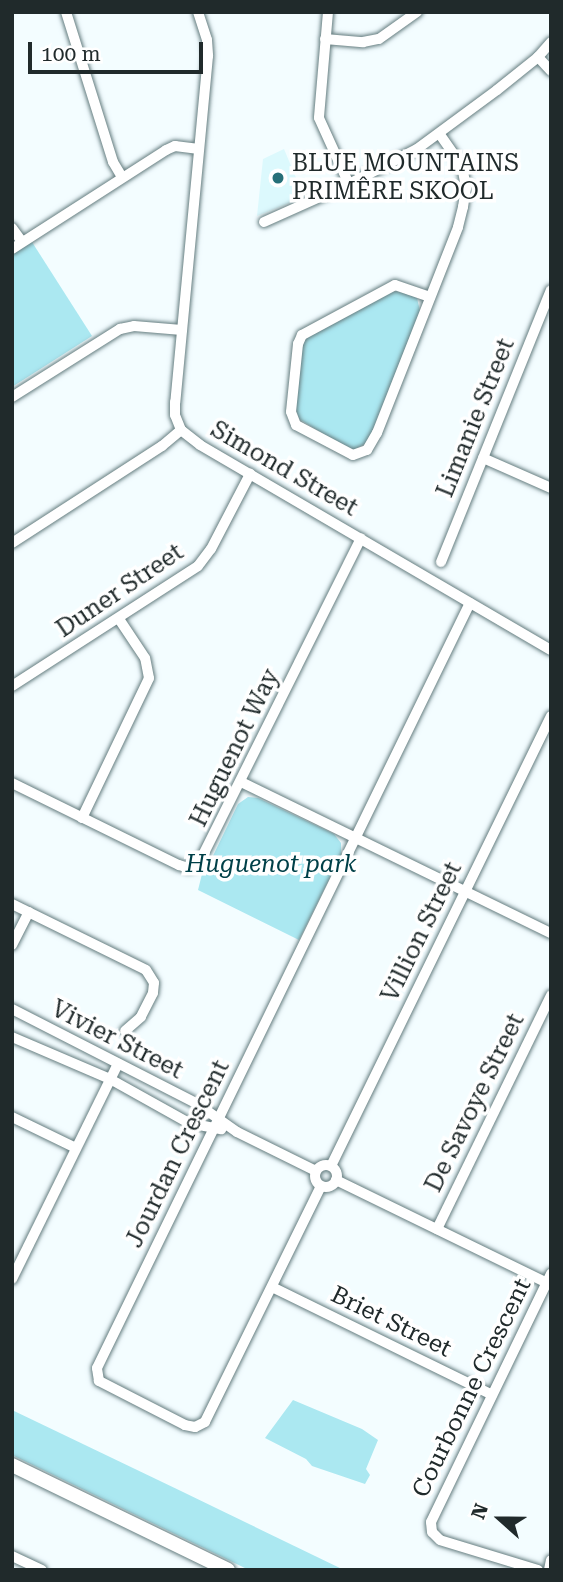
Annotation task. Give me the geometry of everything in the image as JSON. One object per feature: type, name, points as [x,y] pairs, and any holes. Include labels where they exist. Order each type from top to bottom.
[{"type":"street","points":[[66,12],[113,162],[122,177]]},
{"type":"street","name":"Simond Street","points":[[198,12],[207,40],[208,56],[174,409],[181,430],[200,445],[551,650]]},
{"type":"street","points":[[328,12],[318,118],[349,184]]},
{"type":"street","points":[[325,39],[363,42],[379,40],[417,12]]},
{"type":"street","points":[[264,222],[349,184],[440,134],[538,57],[551,42]]},
{"type":"street","points":[[538,57],[551,71]]},
{"type":"street","points":[[430,297],[395,285],[302,335],[298,344],[291,412],[296,425],[346,455],[358,455],[367,450],[377,433],[458,227],[466,188],[462,166],[440,134]]},
{"type":"street","points":[[12,228],[17,246],[171,147],[198,149]]},
{"type":"street","name":"Limanie Street","points":[[441,562],[551,290]]},
{"type":"street","points":[[12,397],[120,329],[134,326],[182,330]]},
{"type":"street","points":[[12,542],[162,446],[181,430]]},
{"type":"street","points":[[483,458],[551,488]]},
{"type":"street","name":"Duner Street","points":[[12,686],[119,619],[203,561],[250,474]]},
{"type":"street","name":"Huguenot Way","points":[[12,783],[179,865],[195,867],[206,855],[361,538]]},
{"type":"street","name":"Jourdan Crescent","points":[[321,1186],[207,1420],[200,1426],[185,1425],[99,1381],[97,1368],[470,603]]},
{"type":"street","points":[[82,818],[149,678],[145,658],[119,619]]},
{"type":"street","name":"Villion Street","points":[[331,1166],[551,716]]},
{"type":"street","points":[[241,782],[551,933]]},
{"type":"street","points":[[12,904],[132,961],[150,976],[154,986],[149,1002],[141,1017],[125,1031]]},
{"type":"street","points":[[12,945],[29,912]]},
{"type":"street","name":"De Savoye Street","points":[[437,1229],[551,995]]},
{"type":"street","name":"Vivier Street","points":[[12,1009],[118,1064],[216,1123],[316,1171]]},
{"type":"street","name":"Vivier Street","points":[[12,1037],[110,1079],[189,1123],[216,1123]]},
{"type":"street","points":[[12,1279],[118,1064]]},
{"type":"street","points":[[12,1117],[76,1148]]},
{"type":"street","points":[[331,1166],[337,1172],[333,1185],[321,1186],[315,1177],[316,1171],[320,1167],[331,1166]]},
{"type":"street","points":[[336,1180],[549,1281]]},
{"type":"street","name":"Courbonne Crescent","points":[[538,1570],[440,1540],[430,1527],[432,1518],[549,1281]]},
{"type":"street","name":"Briet Street","points":[[272,1287],[492,1395]]},
{"type":"street","points":[[12,1465],[228,1570]]},
{"type":"street","points":[[12,1556],[33,1568]]},
{"type":"street","points":[[549,1570],[551,1560]]},
{"type":"shaded area","name":"BLUE MOUNTAINS PRIMÊRE SKOOL","points":[[284,149],[304,197],[257,216],[263,159]]},
{"type":"green space","points":[[32,242],[92,336],[12,387],[12,255]]},
{"type":"green space","points":[[403,291],[417,298],[420,311],[368,442],[352,451],[299,419],[296,409],[302,348],[305,339],[391,292]]},
{"type":"green space","name":"Huguenot park","points":[[248,797],[258,798],[334,834],[341,843],[341,855],[299,940],[198,890],[203,870],[210,862],[238,804]]},
{"type":"green space","points":[[293,1400],[362,1429],[378,1440],[366,1469],[370,1475],[365,1484],[312,1466],[306,1459],[265,1438]]},
{"type":"green space","points":[[12,1410],[344,1570],[249,1570],[12,1455]]},
{"type":"place","name":"BLUE MOUNTAINS PRIMÊRE SKOOL","points":[[278,178]]}]
